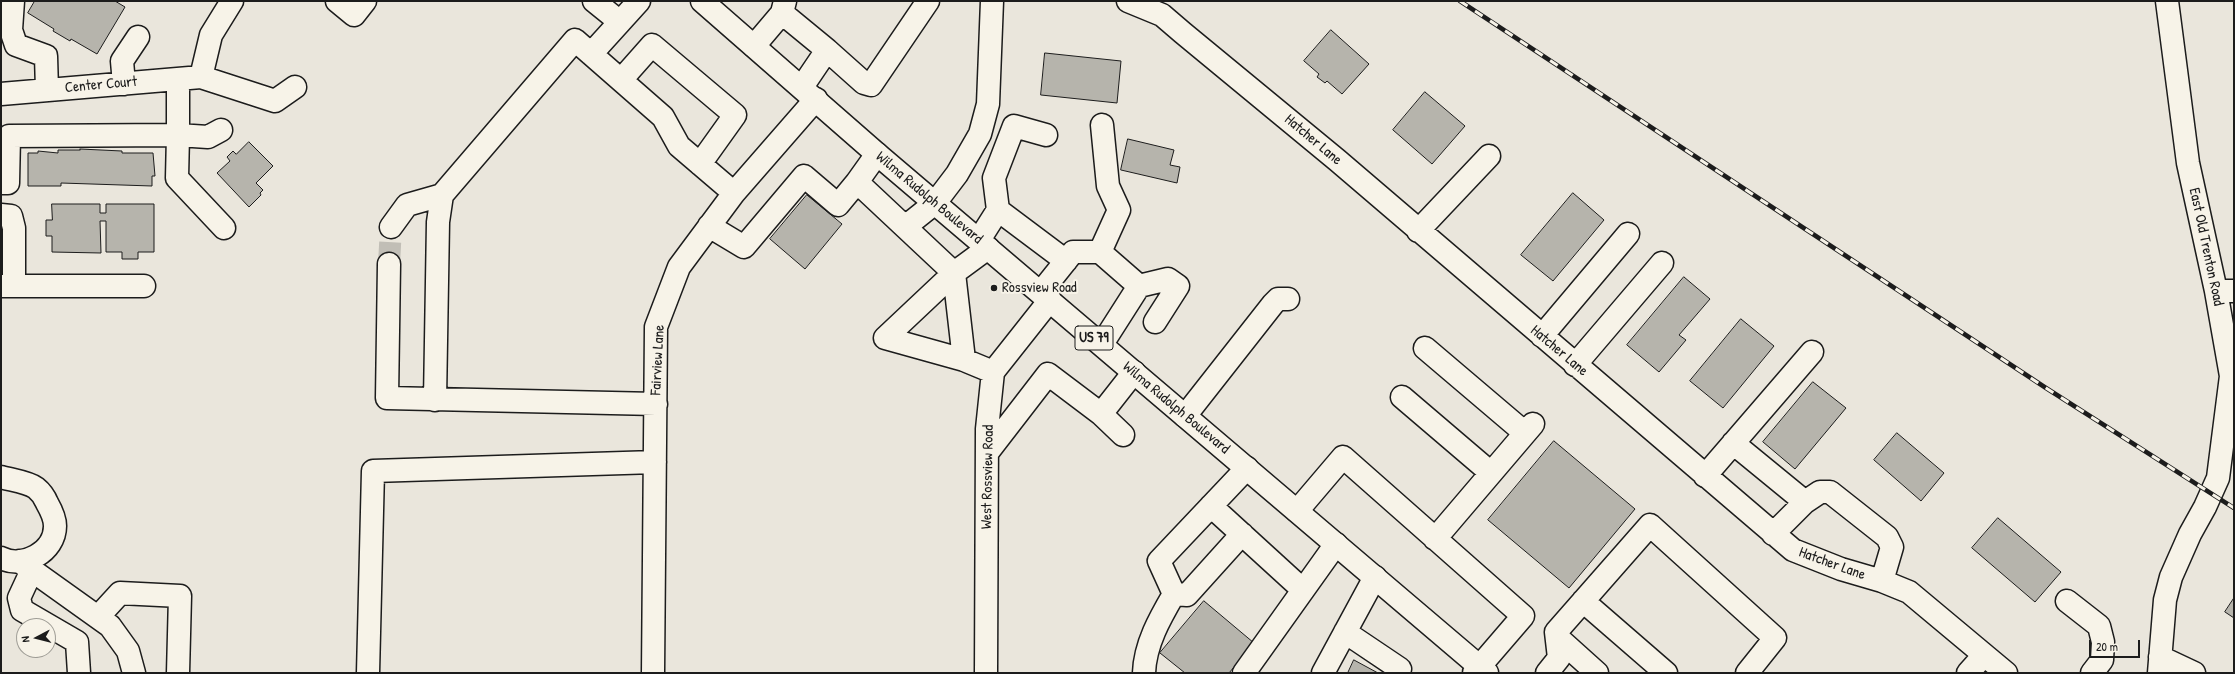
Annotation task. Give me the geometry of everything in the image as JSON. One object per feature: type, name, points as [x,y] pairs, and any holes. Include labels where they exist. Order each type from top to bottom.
[{"type":"main road","points":[[13,1],[11,30],[16,45],[46,56],[47,90]]},
{"type":"main road","points":[[232,1],[211,35],[201,77],[275,101],[295,87]]},
{"type":"main road","points":[[337,1],[354,15],[365,1]]},
{"type":"main road","points":[[594,1],[620,22]]},
{"type":"main road","points":[[591,54],[639,1]]},
{"type":"main road","points":[[754,46],[783,7],[827,50],[864,83],[872,85],[928,1]]},
{"type":"main road","points":[[906,227],[935,203],[957,174],[980,134],[988,104],[992,1]]},
{"type":"main road","name":"Hatcher Lane","points":[[1128,1],[1162,15],[1337,160],[1418,231],[1793,550],[1840,569],[1882,581],[1908,592],[2006,673]]},
{"type":"main road","name":"East Old Trenton Road","points":[[2159,665],[2166,600],[2172,577],[2190,534],[2209,500],[2218,478],[2231,376],[2225,291],[2188,163],[2167,1]]},
{"type":"main road","name":"Wilma Rudolph Boulevard","points":[[711,4],[754,46],[877,154],[1336,544],[1480,671]]},
{"type":"main road","points":[[124,84],[122,61],[138,36]]},
{"type":"main road","points":[[435,400],[438,222],[442,195],[575,40],[663,117],[679,146],[734,193]]},
{"type":"main road","points":[[621,80],[652,45],[735,115],[700,164]]},
{"type":"main road","name":"Fairview Lane","points":[[653,673],[656,327],[679,267],[809,93],[827,50]]},
{"type":"main road","name":"Center Court","points":[[1,94],[201,77]]},
{"type":"main road","points":[[178,79],[177,178],[224,228]]},
{"type":"main road","points":[[1100,252],[1119,210],[1108,186],[1102,125]]},
{"type":"main road","points":[[1046,135],[1014,126],[994,178],[998,210],[984,244],[885,338],[964,360],[993,372],[1073,252],[1100,252],[1139,286]]},
{"type":"main road","points":[[1,183],[8,183],[9,136],[178,135],[208,137],[222,130]]},
{"type":"main road","points":[[975,144],[1002,158]]},
{"type":"main road","points":[[709,226],[744,247],[804,176],[838,205],[877,154]]},
{"type":"main road","points":[[1418,231],[1489,156]]},
{"type":"main road","points":[[857,182],[954,273],[964,360]]},
{"type":"main road","points":[[391,227],[408,205],[442,195]]},
{"type":"main road","points":[[998,210],[1066,261]]},
{"type":"main road","points":[[1,215],[11,216],[14,228],[8,286],[144,286]]},
{"type":"main road","points":[[1542,336],[1628,234]]},
{"type":"main road","points":[[1575,365],[1662,263]]},
{"type":"main road","points":[[389,264],[387,398],[656,404]]},
{"type":"main road","points":[[1102,344],[1139,286],[1168,279],[1178,286],[1155,322]]},
{"type":"main road","points":[[1186,416],[1273,304],[1278,299],[1288,299]]},
{"type":"main road","points":[[1425,348],[1529,428],[1435,538]]},
{"type":"main road","points":[[1705,476],[1812,352]]},
{"type":"main road","name":"West Rossview Road","points":[[986,673],[987,453],[993,372]]},
{"type":"main road","points":[[1101,414],[1134,372]]},
{"type":"main road","points":[[987,453],[1021,407],[1048,374],[1101,414],[1123,435]]},
{"type":"main road","points":[[991,396],[1021,407]]},
{"type":"main road","points":[[1402,397],[1491,473]]},
{"type":"main road","points":[[1733,443],[1805,502]]},
{"type":"main road","points":[[1297,511],[1343,457],[1523,616],[1480,671]]},
{"type":"main road","points":[[368,673],[373,471],[655,462]]},
{"type":"main road","points":[[1174,594],[1159,561],[1247,468]]},
{"type":"main road","points":[[1,478],[36,488],[45,498],[53,514],[55,527],[52,540],[46,548],[32,559],[17,563]]},
{"type":"main road","points":[[1774,534],[1805,502],[1820,492],[1830,492],[1887,537],[1892,546],[1882,581]]},
{"type":"main road","points":[[1211,506],[1303,590]]},
{"type":"main road","points":[[1547,673],[1560,658],[1556,632],[1650,525],[1775,638],[1747,673]]},
{"type":"main road","points":[[1174,594],[1187,594],[1242,534]]},
{"type":"main road","points":[[1244,673],[1336,544]]},
{"type":"main road","points":[[17,563],[110,626],[128,651],[134,673]]},
{"type":"main road","points":[[17,563],[19,598],[22,610],[78,642],[79,673]]},
{"type":"main road","points":[[1323,673],[1374,577]]},
{"type":"main road","points":[[98,617],[120,593],[180,596],[178,673]]},
{"type":"main road","points":[[1144,673],[1145,657],[1160,618],[1174,594]]},
{"type":"main road","points":[[1583,601],[1666,673]]},
{"type":"main road","points":[[2067,601],[2099,626],[2103,642],[2102,660],[2092,673]]},
{"type":"main road","points":[[1345,632],[1400,669],[1398,673]]},
{"type":"main road","points":[[1557,637],[1597,673]]},
{"type":"main road","points":[[1968,673],[1984,655]]},
{"type":"main road","points":[[2159,665],[2194,673]]},
{"type":"building","points":[[35,1],[115,1],[125,7],[97,54],[71,39],[70,41],[53,31],[54,29],[28,13]]},
{"type":"building","points":[[1331,30],[1369,64],[1342,94],[1327,81],[1325,83],[1317,77],[1319,74],[1304,61]]},
{"type":"building","points":[[1045,53],[1121,61],[1117,103],[1041,95]]},
{"type":"building","points":[[1425,92],[1465,126],[1432,164],[1393,130]]},
{"type":"building","points":[[1128,139],[1174,150],[1170,165],[1180,167],[1177,183],[1121,170]]},
{"type":"building","points":[[249,142],[273,166],[256,183],[263,190],[260,193],[261,195],[249,207],[217,173],[230,161],[227,157],[233,151],[236,154]]},
{"type":"building","points":[[80,149],[122,151],[122,153],[153,153],[155,176],[152,176],[152,186],[61,183],[61,186],[28,186],[28,153],[38,153],[38,151],[58,153],[58,150]]},
{"type":"building","points":[[1573,193],[1604,220],[1553,281],[1521,255]]},
{"type":"building","points":[[807,195],[842,224],[805,269],[770,239]]},
{"type":"building","points":[[52,204],[100,204],[100,213],[106,213],[106,204],[154,204],[154,252],[138,252],[138,259],[122,259],[122,252],[106,252],[106,221],[100,221],[101,253],[52,252],[52,236],[46,236],[46,220],[52,220]]},
{"type":"building","points":[[1684,277],[1710,299],[1679,335],[1686,340],[1659,372],[1627,345]]},
{"type":"building","points":[[1741,319],[1774,346],[1723,408],[1690,381]]},
{"type":"building","points":[[1813,382],[1846,408],[1795,469],[1763,442]]},
{"type":"building","points":[[1897,433],[1944,473],[1921,501],[1874,460]]},
{"type":"building","points":[[1554,441],[1635,509],[1569,588],[1488,520]]},
{"type":"building","points":[[1998,518],[2061,572],[2035,602],[1972,548]]},
{"type":"building","points":[[2234,598],[2234,618],[2225,612]]},
{"type":"building","points":[[1204,601],[1254,643],[1229,673],[1185,673],[1160,653]]},
{"type":"building","points":[[1354,660],[1378,673],[1348,673]]},
{"type":"tunnel","points":[[389,264],[391,227]]},
{"type":"railway","points":[[1460,1],[2046,388],[2234,508]]},
{"type":"place","name":"Rossview Road","points":[[994,288]]}]
